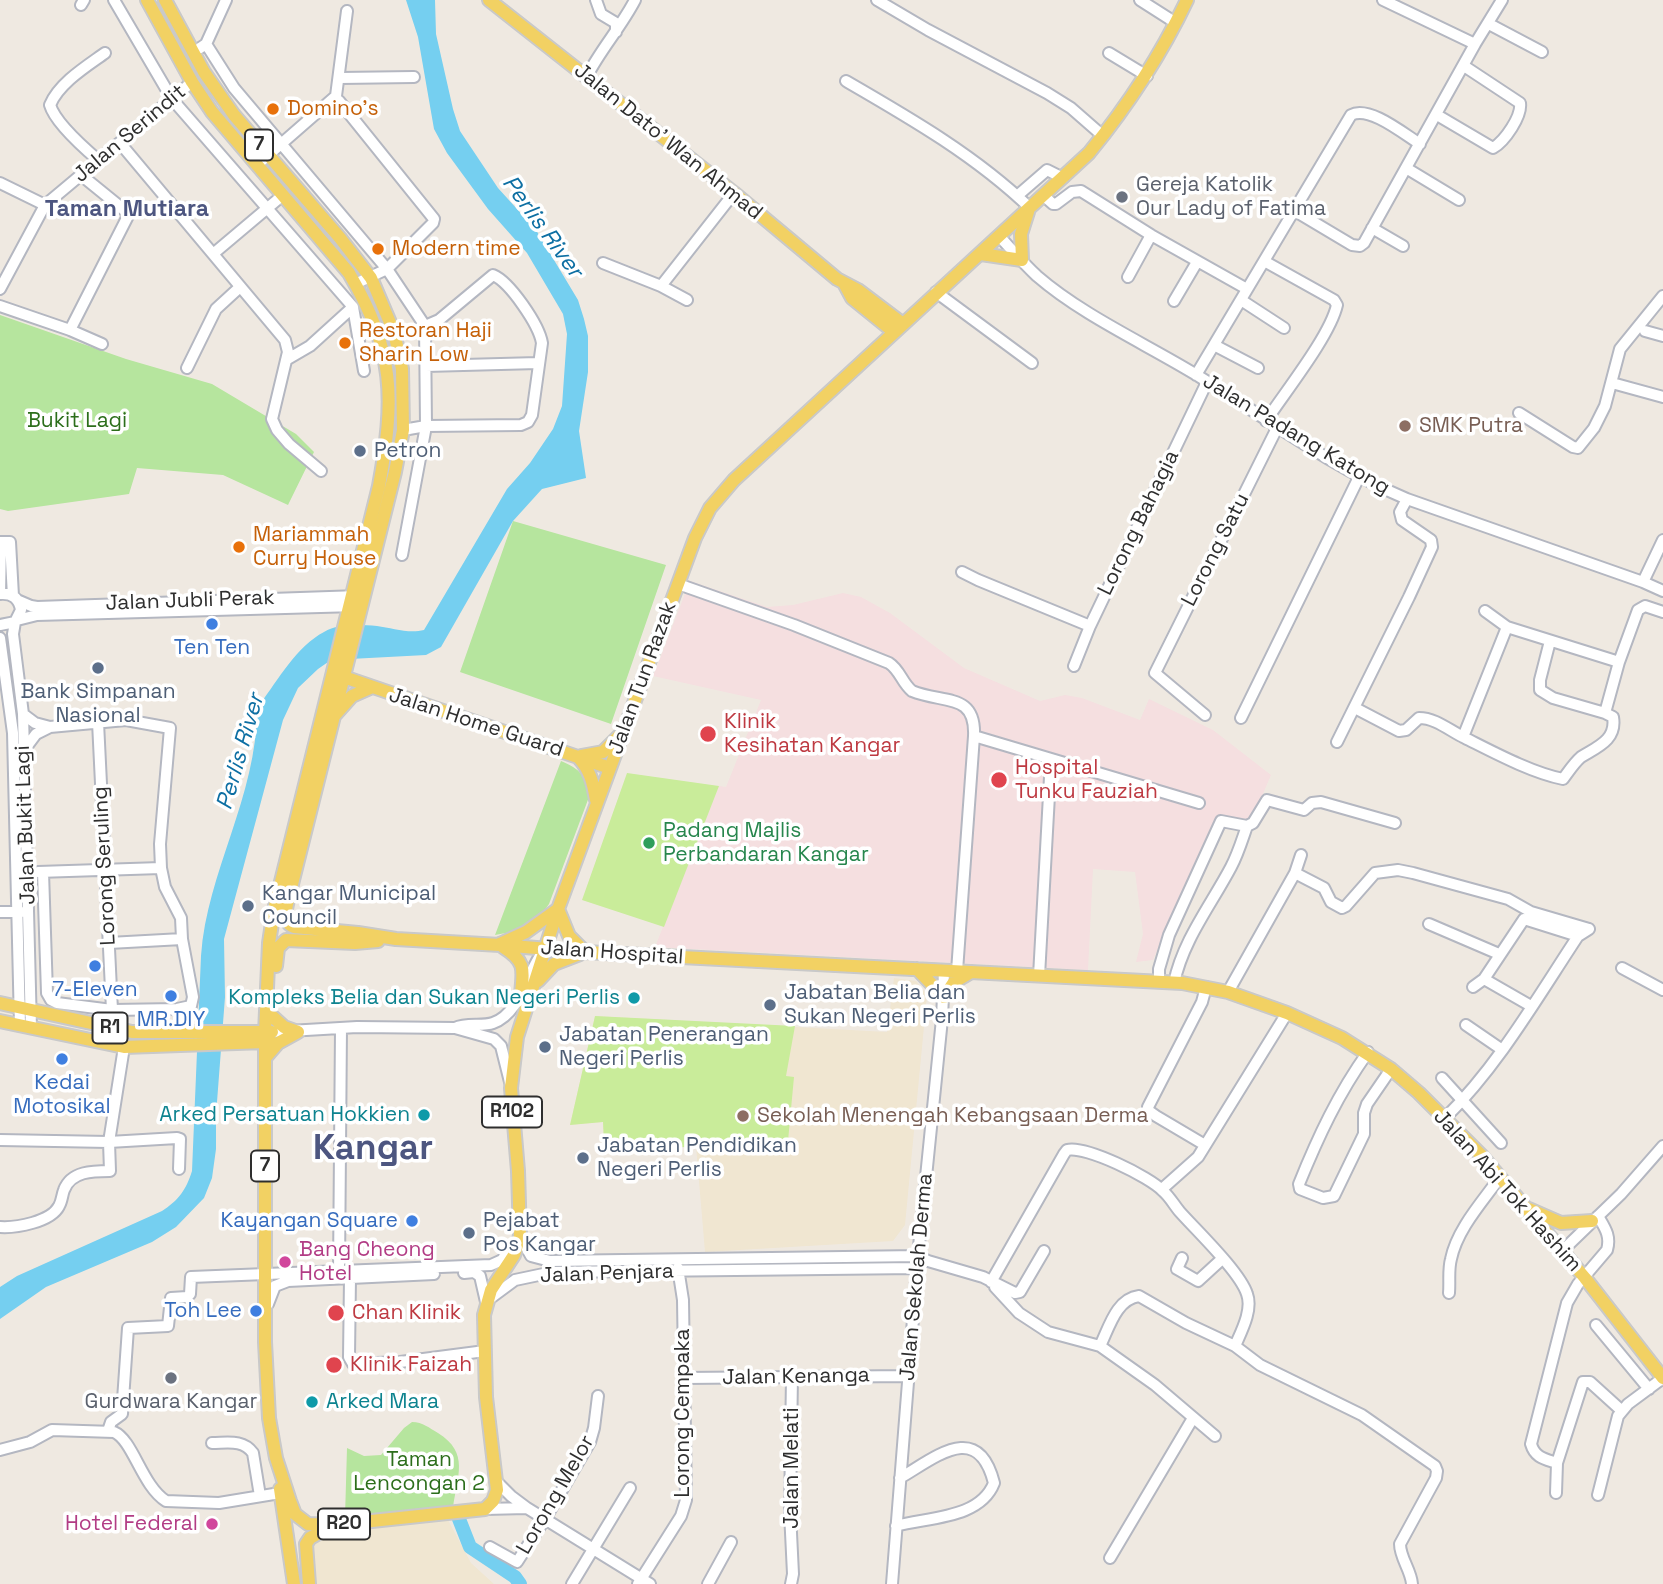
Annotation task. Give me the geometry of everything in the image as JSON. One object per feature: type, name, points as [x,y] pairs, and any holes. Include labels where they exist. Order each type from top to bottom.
[{"type":"main road","name":"7","points":[[148,0],[191,82],[212,113],[349,273],[365,299],[380,337],[388,372],[389,399],[379,486],[356,600],[289,873],[286,919],[290,934]]},
{"type":"main road","name":"7","points":[[165,0],[191,51],[234,115],[371,278],[394,332],[402,369],[403,430],[356,600]]},
{"type":"main road","name":"Jalan Dato' Wan Ahmad","points":[[489,0],[734,193],[845,285],[852,298],[899,328]]},
{"type":"main road","name":"Jalan Tun Razak","points":[[520,1236],[511,1088],[526,991],[695,538],[718,498],[734,480],[1089,153],[1147,76],[1187,0]]},
{"type":"main road","points":[[981,254],[1022,260],[1021,234],[1030,208]]},
{"type":"main road","name":"7","points":[[294,1584],[269,1418],[264,1274],[265,1058],[270,1012],[269,946],[272,923],[334,716],[339,670]]},
{"type":"main road","points":[[339,670],[370,688]]},
{"type":"main road","points":[[334,716],[352,696],[370,688]]},
{"type":"main road","name":"Jalan Home Guard","points":[[370,688],[610,768]]},
{"type":"main road","points":[[578,756],[603,751],[616,741],[624,729]]},
{"type":"main road","points":[[578,756],[591,775],[597,802]]},
{"type":"main road","points":[[558,909],[569,936],[585,952],[561,960],[548,968],[526,991],[522,965],[516,956],[500,945],[526,932],[558,909]]},
{"type":"main road","points":[[272,923],[290,934]]},
{"type":"main road","points":[[269,946],[290,934]]},
{"type":"main road","points":[[234,1037],[270,1012],[277,952],[290,934]]},
{"type":"main road","name":"Jalan Hospital","points":[[290,934],[355,943],[396,939],[951,971]]},
{"type":"main road","points":[[917,969],[944,997],[954,982],[971,972]]},
{"type":"main road","name":"Jalan Abi Tok Hashim","points":[[951,971],[1206,987],[1287,1013],[1336,1034],[1368,1052],[1445,1118],[1500,1177],[1663,1378]]},
{"type":"main road","name":"R1","points":[[0,1003],[116,1030],[176,1032],[191,1038]]},
{"type":"main road","points":[[270,1012],[284,1027],[299,1032]]},
{"type":"main road","name":"R1","points":[[0,1021],[124,1047],[191,1038],[267,1036]]},
{"type":"main road","points":[[265,1058],[278,1043],[299,1032]]},
{"type":"main road","points":[[1526,1208],[1561,1223],[1595,1219]]},
{"type":"main road","points":[[485,1509],[495,1497],[496,1480],[486,1397],[484,1315],[486,1302],[496,1281],[514,1255],[520,1236]]},
{"type":"main road","name":"R20","points":[[275,1452],[295,1514],[308,1524],[334,1525],[485,1509]]},
{"type":"main road","points":[[309,1584],[306,1544],[310,1538],[334,1525]]},
{"type":"street","points":[[114,0],[172,99],[353,307],[363,371]]},
{"type":"street","points":[[191,51],[206,44],[226,0]]},
{"type":"street","points":[[596,0],[601,14],[615,23],[616,32]]},
{"type":"street","points":[[587,76],[599,53],[616,32],[635,0]]},
{"type":"street","points":[[877,0],[1072,108],[1103,136]]},
{"type":"street","points":[[1140,0],[1176,23]]},
{"type":"street","points":[[1383,0],[1475,44]]},
{"type":"street","points":[[1295,211],[1356,246],[1364,243],[1502,0]]},
{"type":"street","points":[[257,165],[334,100],[340,78],[347,11]]},
{"type":"street","points":[[1489,24],[1542,52]]},
{"type":"street","points":[[206,44],[234,88],[387,269],[425,326],[426,426],[402,555]]},
{"type":"street","points":[[98,160],[69,130],[50,105],[53,98],[79,72],[105,53]]},
{"type":"street","points":[[1109,53],[1147,76]]},
{"type":"street","points":[[1437,115],[1493,148],[1502,141],[1520,111],[1520,103],[1464,66]]},
{"type":"street","points":[[340,78],[414,76]]},
{"type":"street","points":[[846,81],[961,153],[1030,208]]},
{"type":"street","name":"Jalan Serindit","points":[[0,289],[45,205],[191,82]]},
{"type":"street","points":[[334,100],[339,101],[360,125],[434,217],[433,223],[387,269],[355,284]]},
{"type":"street","points":[[1196,375],[1346,122],[1355,112],[1370,113],[1420,144]]},
{"type":"street","points":[[120,143],[285,340],[288,352],[272,419],[289,444],[321,471]]},
{"type":"street","points":[[1406,168],[1459,200]]},
{"type":"street","points":[[1017,196],[1047,170],[1063,178]]},
{"type":"street","points":[[69,330],[129,214],[81,175]]},
{"type":"street","points":[[0,183],[45,205]]},
{"type":"street","points":[[1044,196],[1056,204],[1072,192],[1081,191],[1151,235],[1247,289]]},
{"type":"street","points":[[661,286],[734,193]]},
{"type":"street","points":[[213,254],[283,195]]},
{"type":"street","points":[[1372,228],[1403,246]]},
{"type":"street","points":[[1128,277],[1151,235]]},
{"type":"street","name":"Jalan Padang Katong","points":[[1000,237],[1037,276],[1074,303],[1196,375],[1359,477],[1407,499],[1663,591]]},
{"type":"street","points":[[1174,301],[1197,261]]},
{"type":"street","points":[[1264,261],[1334,300],[1337,305],[1317,346],[1266,421]]},
{"type":"street","points":[[603,263],[661,286],[687,300]]},
{"type":"street","points":[[403,430],[426,426],[521,425],[528,422],[532,415],[542,343],[540,332],[497,276],[493,275],[439,320],[425,326]]},
{"type":"street","points":[[187,368],[216,310],[240,287]]},
{"type":"street","points":[[936,292],[1032,363]]},
{"type":"street","points":[[1519,413],[1578,448],[1599,419],[1612,383],[1619,349],[1663,296]]},
{"type":"street","points":[[1241,300],[1284,328]]},
{"type":"street","points":[[0,306],[102,344]]},
{"type":"street","points":[[286,360],[310,346],[353,307]]},
{"type":"street","points":[[1645,331],[1663,336]]},
{"type":"street","points":[[1214,345],[1258,368]]},
{"type":"street","points":[[426,366],[538,363]]},
{"type":"street","name":"Lorong Bahagia","points":[[1074,666],[1090,626],[1207,382]]},
{"type":"street","points":[[1612,383],[1663,397]]},
{"type":"street","name":"Lorong Satu","points":[[1205,715],[1155,673],[1277,428]]},
{"type":"street","points":[[1241,718],[1359,477]]},
{"type":"street","points":[[1337,742],[1432,547],[1431,540],[1402,520],[1401,512],[1407,499]]},
{"type":"street","points":[[1643,582],[1658,566],[1663,540]]},
{"type":"street","points":[[0,594],[4,542]]},
{"type":"street","name":"Jalan Bukit Lagi","points":[[4,542],[15,598],[21,610],[13,634],[23,713],[28,873],[23,912]]},
{"type":"street","points":[[962,572],[1090,626]]},
{"type":"street","points":[[678,584],[794,625],[888,663],[912,691],[960,704],[970,710],[973,715],[974,736],[1199,803]]},
{"type":"street","name":"Jalan Jubli Perak","points":[[0,594],[37,607],[356,600]]},
{"type":"street","name":"Jalan Jubli Perak","points":[[0,625],[5,626],[37,615],[356,600]]},
{"type":"street","points":[[1605,713],[1619,662],[1638,610],[1645,606],[1663,612]]},
{"type":"street","points":[[1485,611],[1507,627],[1619,662]]},
{"type":"street","points":[[1463,737],[1507,627]]},
{"type":"street","name":"Jalan Bukit Lagi","points":[[0,638],[13,733],[23,912],[25,1027]]},
{"type":"street","points":[[1355,708],[1399,731],[1406,730],[1416,720],[1433,720],[1533,769],[1563,779],[1575,762],[1599,749],[1609,738],[1614,724],[1613,717],[1605,713],[1553,698],[1540,690],[1539,680],[1550,641]]},
{"type":"street","points":[[23,713],[35,723],[50,727]]},
{"type":"street","points":[[24,751],[36,734],[50,727],[131,720],[170,728],[160,844],[161,868],[165,887],[181,918],[193,1002],[187,1008],[113,1010],[51,1000],[47,993],[43,872]]},
{"type":"street","name":"Lorong Seruling","points":[[98,722],[116,1030]]},
{"type":"street","name":"Jalan Sekolah Derma","points":[[892,1584],[908,1376],[921,1262],[944,997],[951,971],[974,736]]},
{"type":"street","points":[[1039,976],[1051,759]]},
{"type":"street","points":[[1174,983],[1191,934],[1232,865],[1247,826],[1255,821],[1267,800],[1304,810],[1312,803],[1321,802],[1395,823]]},
{"type":"street","points":[[1159,982],[1159,970],[1169,935],[1219,824],[1225,821],[1247,826]]},
{"type":"street","points":[[1228,992],[1295,873],[1301,855]]},
{"type":"street","points":[[28,873],[161,868]]},
{"type":"street","points":[[1295,873],[1324,888],[1331,902],[1342,908],[1375,873],[1398,870],[1508,899],[1531,912],[1589,929],[1578,936],[1501,1049],[1462,1101],[1445,1118]]},
{"type":"street","points":[[0,912],[23,912]]},
{"type":"street","points":[[1473,987],[1484,979],[1524,919],[1578,936]]},
{"type":"street","points":[[1429,924],[1499,954]]},
{"type":"street","points":[[109,943],[182,939]]},
{"type":"street","points":[[1622,968],[1663,990]]},
{"type":"street","points":[[1484,979],[1531,1006]]},
{"type":"street","points":[[1205,1145],[1156,1116],[1148,1107],[1202,1002],[1206,987]]},
{"type":"street","points":[[455,1028],[493,1023],[512,1008],[526,991]]},
{"type":"street","points":[[176,1032],[177,1009]]},
{"type":"street","points":[[1162,1189],[1191,1165],[1287,1013]]},
{"type":"street","points":[[1466,1024],[1501,1049]]},
{"type":"street","points":[[339,1271],[341,1028]]},
{"type":"street","points":[[267,1036],[341,1028],[455,1028],[487,1036],[500,1046],[511,1088]]},
{"type":"street","points":[[0,1227],[23,1226],[54,1213],[72,1178],[84,1173],[110,1171],[109,1142],[124,1047]]},
{"type":"street","points":[[1368,1052],[1326,1119],[1299,1184],[1298,1187],[1302,1191],[1323,1198],[1334,1196],[1364,1134],[1367,1104],[1391,1069]]},
{"type":"street","points":[[1442,1078],[1501,1143]]},
{"type":"street","points":[[0,1140],[109,1142],[177,1138],[180,1139],[179,1169]]},
{"type":"street","points":[[1561,1252],[1621,1194],[1663,1146]]},
{"type":"street","points":[[991,1282],[1067,1150],[1075,1149],[1112,1160],[1162,1189],[1222,1259],[1248,1297],[1245,1319],[1235,1346]]},
{"type":"street","points":[[1449,1293],[1454,1248],[1466,1225],[1500,1177]]},
{"type":"street","points":[[1557,1464],[1538,1457],[1531,1444],[1564,1311],[1571,1294],[1609,1244],[1607,1233],[1595,1219]]},
{"type":"street","points":[[520,1236],[531,1256],[542,1260],[921,1262],[983,1277],[1013,1293],[1020,1292],[1044,1251]]},
{"type":"street","name":"Jalan Penjara","points":[[108,1431],[111,1422],[122,1414],[128,1328],[168,1326],[171,1298],[187,1297],[190,1294],[191,1277],[491,1265],[502,1260],[520,1236]]},
{"type":"street","points":[[1182,1258],[1177,1269],[1195,1281],[1222,1259]]},
{"type":"street","name":"Lorong Cempaka","points":[[643,1582],[681,1516],[686,1500],[683,1300],[674,1259]]},
{"type":"street","name":"Jalan Penjara","points":[[486,1302],[507,1284],[528,1276],[553,1272],[679,1272],[921,1262]]},
{"type":"street","points":[[265,1314],[271,1292],[281,1283],[349,1278],[474,1272],[483,1280],[486,1302]]},
{"type":"street","points":[[349,1278],[349,1357],[353,1364],[485,1351]]},
{"type":"street","points":[[991,1282],[1019,1312],[1048,1332],[1100,1346],[1155,1385],[1215,1436]]},
{"type":"street","points":[[1100,1346],[1121,1304],[1139,1296],[1186,1323],[1235,1346],[1260,1365],[1372,1420],[1436,1468],[1436,1478],[1400,1544],[1400,1552],[1410,1572],[1412,1584]]},
{"type":"street","points":[[1596,1325],[1649,1389]]},
{"type":"street","name":"Jalan Melati","points":[[791,1584],[792,1376]]},
{"type":"street","name":"Jalan Kenanga","points":[[684,1378],[908,1376]]},
{"type":"street","points":[[1598,1495],[1618,1416],[1663,1378]]},
{"type":"street","points":[[1556,1493],[1557,1464],[1583,1382],[1590,1382],[1622,1410]]},
{"type":"street","name":"Lorong Melor","points":[[490,1547],[517,1562],[593,1435],[597,1396]]},
{"type":"street","points":[[1110,1558],[1193,1418]]},
{"type":"street","points":[[0,1450],[30,1442],[52,1430],[108,1431],[122,1437],[146,1481],[166,1501],[219,1503],[280,1493]]},
{"type":"street","points":[[212,1443],[240,1443],[250,1448],[253,1452],[260,1496]]},
{"type":"street","points":[[897,1526],[967,1511],[991,1492],[994,1483],[986,1462],[969,1447],[960,1447],[937,1457],[900,1478]]},
{"type":"street","points":[[496,1480],[527,1508],[643,1582]]},
{"type":"street","points":[[572,1584],[629,1488]]},
{"type":"street","points":[[485,1509],[527,1508]]},
{"type":"street","points":[[708,1584],[732,1542]]},
{"type":"shaded area","name":"Hospital Tunku Fauziah","points":[[690,581],[767,607],[793,605],[843,593],[861,597],[890,613],[964,668],[1040,701],[1065,695],[1082,698],[1140,720],[1149,699],[1213,730],[1271,775],[1254,815],[1244,820],[1220,815],[1153,960],[1136,962],[1143,934],[1135,872],[1093,869],[1088,970],[655,947],[719,786],[726,787],[761,700],[653,676]]},
{"type":"shaded area","name":"Sekolah Menengah Kebangsaan Derma","points":[[894,978],[916,981],[927,995],[905,1225],[893,1241],[705,1252],[696,1146],[617,1151],[604,1143],[603,1122],[570,1125],[595,1016],[887,1032]]},
{"type":"shaded area","points":[[448,1520],[471,1563],[494,1584],[316,1584],[312,1546],[316,1540],[327,1534]]},
{"type":"green space","name":"Bukit Lagi","points":[[0,315],[126,359],[212,384],[296,434],[314,452],[288,505],[223,475],[137,468],[129,494],[8,511],[0,509]]},
{"type":"green space","points":[[513,521],[666,565],[611,724],[460,672]]},
{"type":"green space","points":[[561,761],[581,774],[589,797],[549,904],[525,926],[495,935]]},
{"type":"green space","name":"Padang Majlis Perbandaran Kangar","points":[[627,773],[719,786],[664,927],[582,900]]},
{"type":"green space","points":[[595,1016],[795,1026],[786,1076],[794,1077],[788,1141],[617,1151],[604,1143],[603,1122],[570,1125]]},
{"type":"green space","name":"Taman Lencongan 2","points":[[412,1422],[423,1424],[438,1433],[448,1441],[458,1457],[453,1508],[345,1517],[347,1448],[364,1456],[381,1455]]},
{"type":"water","points":[[406,0],[435,0],[436,34],[460,131],[498,188],[536,230],[578,300],[588,336],[588,372],[579,431],[586,478],[542,489],[513,521],[441,647],[426,655],[331,660],[298,688],[283,720],[224,939],[225,997],[216,1149],[212,1178],[204,1198],[176,1227],[152,1242],[46,1287],[0,1319],[0,1287],[17,1276],[162,1211],[177,1199],[187,1184],[192,1171],[201,956],[205,925],[249,773],[257,709],[260,704],[305,646],[330,629],[357,625],[406,631],[424,630],[507,489],[530,463],[553,429],[562,406],[567,334],[563,314],[527,253],[488,209],[447,153],[434,129],[418,37]]},
{"type":"waterway","points":[[459,1519],[470,1547],[515,1577],[520,1584]]},
{"type":"place","name":"Domino's","points":[[273,109]]},
{"type":"place","name":"Gereja Katolik Our Lady of Fatima","points":[[1122,197]]},
{"type":"place","name":"Modern time","points":[[378,249]]},
{"type":"place","name":"Restoran Haji Sharin Low","points":[[345,343]]},
{"type":"place","name":"SMK Putra","points":[[1405,426]]},
{"type":"place","name":"Petron","points":[[360,451]]},
{"type":"place","name":"Mariammah Curry House","points":[[239,547]]},
{"type":"place","name":"Ten Ten","points":[[212,624]]},
{"type":"place","name":"Bank Simpanan Nasional","points":[[98,668]]},
{"type":"place","name":"Klinik Kesihatan Kangar","points":[[708,734]]},
{"type":"place","name":"Hospital Tunku Fauziah","points":[[999,780]]},
{"type":"place","name":"Padang Majlis Perbandaran Kangar","points":[[649,843]]},
{"type":"place","name":"Kangar Municipal Council","points":[[248,906]]},
{"type":"place","name":"7-Eleven","points":[[95,966]]},
{"type":"place","name":"MR.DIY","points":[[171,996]]},
{"type":"place","name":"Kompleks Belia dan Sukan Negeri Perlis","points":[[634,998]]},
{"type":"place","name":"Jabatan Belia dan Sukan Negeri Perlis","points":[[770,1005]]},
{"type":"place","name":"Jabatan Penerangan Negeri Perlis","points":[[545,1047]]},
{"type":"place","name":"Kedai Motosikal","points":[[62,1059]]},
{"type":"place","name":"Arked Persatuan Hokkien","points":[[424,1115]]},
{"type":"place","name":"Sekolah Menengah Kebangsaan Derma","points":[[743,1116]]},
{"type":"place","name":"Jabatan Pendidikan Negeri Perlis","points":[[583,1158]]},
{"type":"place","name":"Kayangan Square","points":[[412,1221]]},
{"type":"place","name":"Pejabat Pos Kangar","points":[[469,1233]]},
{"type":"place","name":"Bang Cheong Hotel","points":[[285,1262]]},
{"type":"place","name":"Toh Lee","points":[[256,1311]]},
{"type":"place","name":"Chan Klinik","points":[[336,1313]]},
{"type":"place","name":"Klinik Faizah","points":[[334,1365]]},
{"type":"place","name":"Gurdwara Kangar","points":[[171,1378]]},
{"type":"place","name":"Arked Mara","points":[[312,1402]]},
{"type":"place","name":"Hotel Federal","points":[[212,1524]]},
{"type":"district","name":"Taman Mutiara","points":[[127,210]]},
{"type":"district","name":"Kangar","points":[[373,1150]]},
{"type":"water label","name":"Perlis River","points":[[542,227]]},
{"type":"water label","name":"Perlis River","points":[[241,752]]}]
